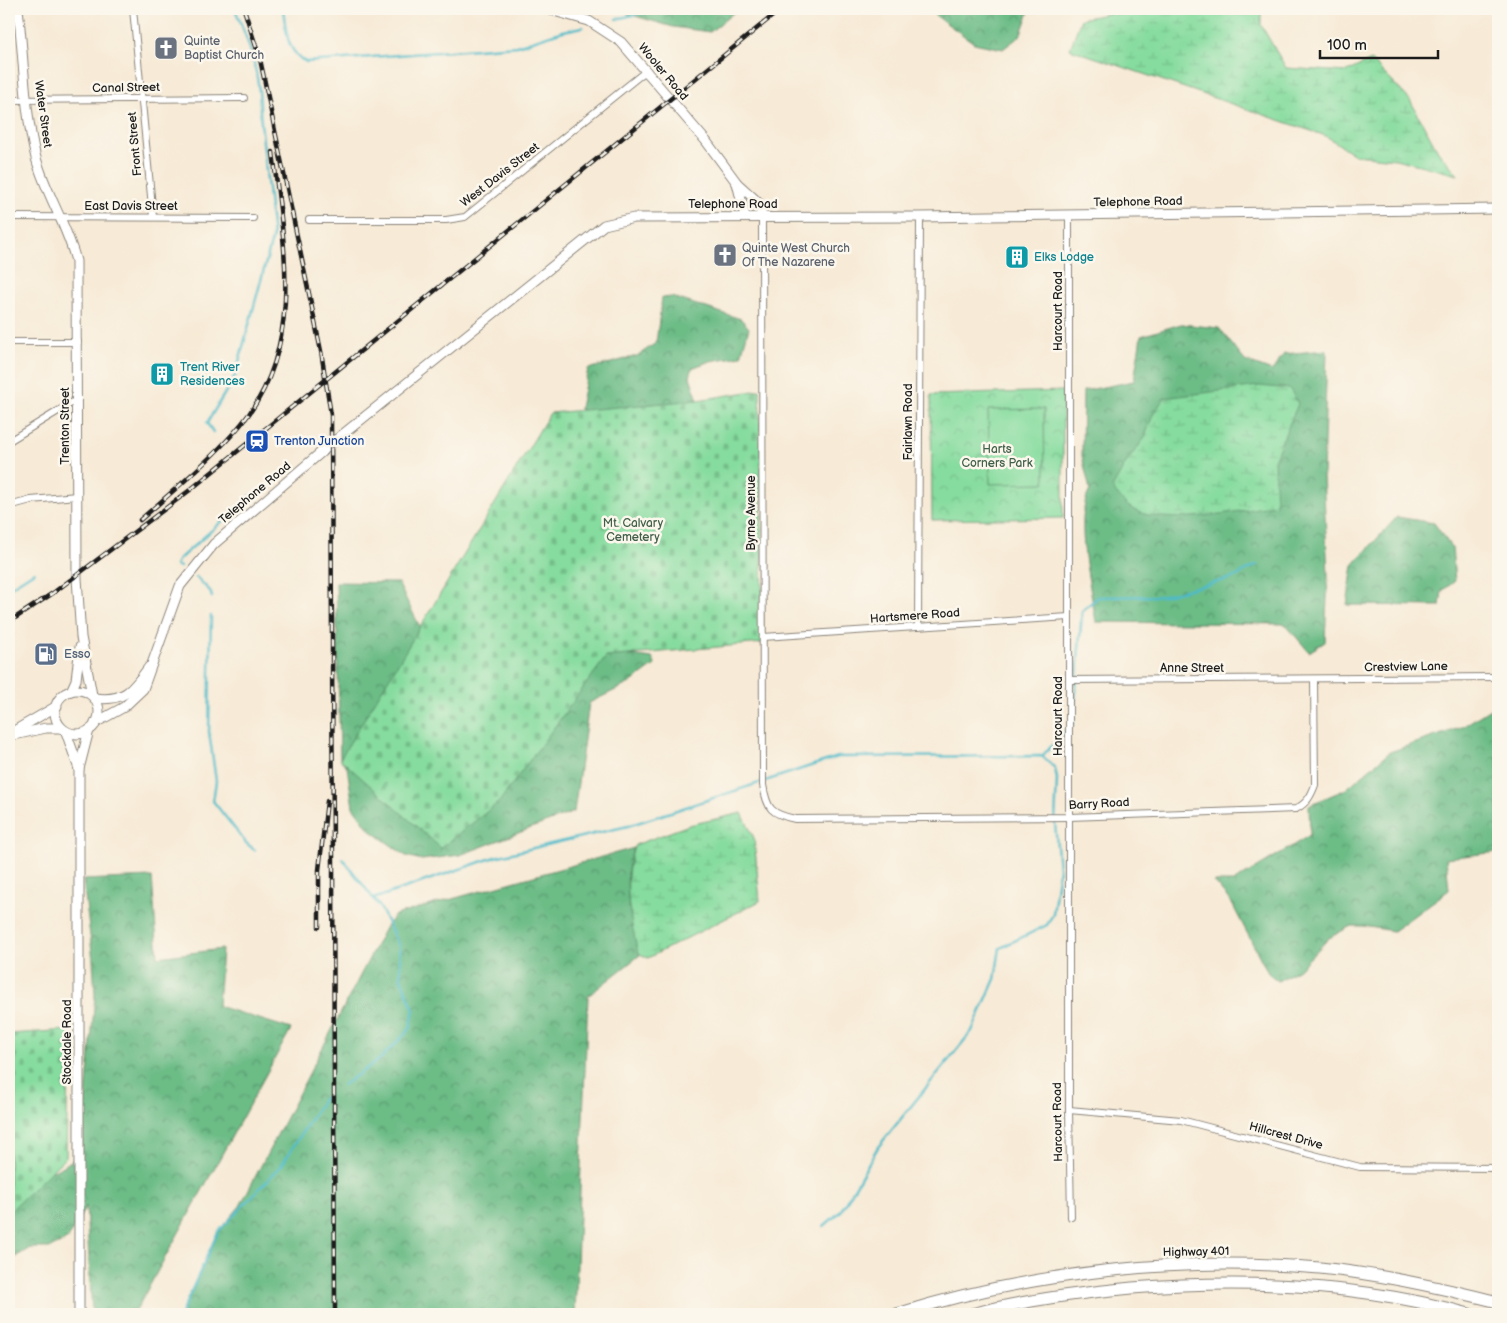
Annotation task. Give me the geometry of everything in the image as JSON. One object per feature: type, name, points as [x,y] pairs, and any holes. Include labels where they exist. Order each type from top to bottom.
[{"type":"highway","name":"Highway 401","points":[[897,1314],[994,1288],[1061,1277],[1151,1267],[1208,1264],[1321,1268],[1401,1280],[1498,1302]]},
{"type":"highway","points":[[972,1314],[1082,1293],[1196,1283],[1329,1287],[1469,1314]]},
{"type":"street","name":"Water Street","points":[[18,9],[36,157],[48,192],[61,217]]},
{"type":"street","name":"Front Street","points":[[133,9],[153,217]]},
{"type":"street","name":"Wooler Road","points":[[547,9],[574,15],[604,29],[621,42],[706,141],[737,183],[758,202],[762,216]]},
{"type":"street","name":"West Davis Street","points":[[309,220],[446,220],[465,217],[647,70]]},
{"type":"street","name":"Canal Street","points":[[9,100],[244,98]]},
{"type":"street","name":"Wooler Road","points":[[737,183],[745,216]]},
{"type":"street","name":"Telephone Road","points":[[92,727],[138,695],[155,658],[180,586],[193,567],[214,544],[332,443],[604,225],[634,218],[745,216],[1069,216],[1498,209]]},
{"type":"street","name":"Byrne Avenue","points":[[762,216],[763,785],[770,808]]},
{"type":"street","name":"Harcourt Road","points":[[1069,216],[1069,1110],[1071,1217]]},
{"type":"street","name":"East Davis Street","points":[[9,219],[61,217],[253,218]]},
{"type":"street","name":"Trenton Street","points":[[61,217],[71,239],[76,262],[78,342],[77,578],[82,637],[94,696]]},
{"type":"street","name":"Fairlawn Road","points":[[918,627],[920,217]]},
{"type":"street","points":[[9,342],[78,342]]},
{"type":"street","points":[[9,441],[78,399]]},
{"type":"street","points":[[9,506],[31,500],[77,496]]},
{"type":"street","name":"Hartsmere Road","points":[[763,637],[1069,617]]},
{"type":"street","name":"Trenton Street","points":[[71,691],[76,677],[82,637]]},
{"type":"street","name":"Telephone Road","points":[[94,696],[115,698],[125,695],[155,658]]},
{"type":"street","name":"Crestview Lane","points":[[1314,680],[1498,677]]},
{"type":"street","name":"Anne Street","points":[[1069,680],[1314,680]]},
{"type":"street","name":"Barry Road","points":[[770,808],[778,816],[794,819],[1069,817],[1296,809],[1311,796],[1315,785],[1314,680]]},
{"type":"street","points":[[82,690],[94,696],[100,708],[92,727],[77,734],[63,730],[37,729],[9,735],[57,706],[64,696],[71,691],[82,690]]},
{"type":"street","points":[[57,706],[55,718],[63,730]]},
{"type":"street","name":"Stockdale Road","points":[[79,1314],[79,769],[92,727]]},
{"type":"street","name":"Stockdale Road","points":[[63,730],[79,769]]},
{"type":"street","name":"Hillcrest Drive","points":[[1069,1110],[1181,1120],[1360,1167],[1498,1168]]},
{"type":"green space","points":[[625,9],[738,9],[710,32],[673,27],[628,14]]},
{"type":"green space","points":[[933,9],[1030,9],[1020,36],[1003,49],[974,43],[935,15]]},
{"type":"green space","points":[[1130,9],[1261,9],[1261,25],[1286,68],[1347,72],[1371,60],[1410,100],[1438,151],[1458,175],[1396,159],[1355,155],[1326,136],[1070,49],[1081,19]]},
{"type":"green space","points":[[672,297],[741,319],[749,328],[741,356],[710,361],[692,368],[690,377],[698,400],[492,688],[615,653],[653,658],[655,665],[630,683],[589,703],[574,812],[460,855],[422,860],[406,856],[370,830],[353,807],[347,767],[340,759],[336,582],[398,583],[420,627],[571,451],[588,369],[637,356],[656,343],[662,298]]},
{"type":"green space","points":[[1181,324],[1219,328],[1245,361],[1272,371],[1284,354],[1327,350],[1323,475],[1328,575],[1325,642],[1309,652],[1285,624],[1096,622],[1087,573],[1083,536],[1085,503],[1090,490],[1082,456],[1083,391],[1134,381],[1141,336]]},
{"type":"green space","points":[[1259,386],[1290,389],[1298,404],[1274,460],[1276,505],[1221,514],[1178,518],[1158,517],[1141,513],[1128,506],[1112,488],[1127,461],[1144,439],[1153,415],[1164,398]]},
{"type":"green space","name":"Mt. Calvary Cemetery","points":[[760,390],[763,643],[606,657],[499,802],[441,848],[340,759],[550,413],[698,400]]},
{"type":"green space","name":"Harts Corners Park","points":[[1063,391],[1063,518],[932,520],[931,395]]},
{"type":"green space","points":[[1044,409],[1045,483],[990,484],[988,410]]},
{"type":"green space","points":[[1397,517],[1434,523],[1452,548],[1455,581],[1442,591],[1440,606],[1347,605],[1353,565]]},
{"type":"green space","points":[[1498,704],[1498,852],[1446,858],[1449,890],[1393,931],[1351,926],[1329,938],[1299,969],[1278,981],[1268,973],[1231,902],[1214,882],[1233,882],[1310,835],[1309,805],[1346,789],[1390,752],[1462,727]]},
{"type":"green space","points":[[742,813],[754,838],[760,901],[648,958],[638,953],[628,899],[628,871],[635,845],[689,825]]},
{"type":"green space","points":[[634,848],[630,861],[627,887],[630,915],[640,955],[588,996],[575,1314],[181,1314],[218,1232],[240,1206],[385,928],[395,915]]},
{"type":"green space","points":[[152,877],[158,957],[222,949],[218,1006],[291,1029],[134,1314],[92,1314],[86,1206],[67,1240],[50,1248],[30,1248],[9,1261],[9,1146],[36,1176],[61,1168],[81,1151],[95,996],[93,960],[83,880]]},
{"type":"green space","points":[[69,1030],[66,1157],[9,1212],[9,1034]]},
{"type":"waterway","points":[[213,432],[207,423],[235,376],[273,236],[256,73],[245,34],[235,9]]},
{"type":"waterway","points":[[283,9],[286,32],[291,46],[299,58],[306,62],[517,46],[563,31],[583,27]]},
{"type":"waterway","points":[[617,19],[658,9]]},
{"type":"waterway","points":[[180,567],[176,565],[179,559],[253,494]]},
{"type":"waterway","points":[[1071,726],[1073,724],[1082,611],[1098,597],[1161,596],[1233,578],[1257,565]]},
{"type":"waterway","points":[[9,588],[34,572]]},
{"type":"waterway","points":[[196,577],[210,591],[212,597]]},
{"type":"waterway","points":[[211,616],[209,732],[216,781],[213,801],[246,843],[255,850]]},
{"type":"waterway","points":[[1042,756],[1067,730]]},
{"type":"waterway","points":[[373,899],[495,857],[628,826],[838,757],[1042,756],[1055,768],[1057,779],[1055,823],[1059,869],[1053,914],[1047,925],[1000,948],[995,979],[972,1031],[878,1147],[841,1211],[824,1226]]},
{"type":"waterway","points":[[343,859],[380,907],[399,946],[401,979],[414,1010],[410,1029],[380,1059],[343,1085]]},
{"type":"waterway","points":[[181,1314],[218,1232],[281,1166],[324,1098]]},
{"type":"railway","points":[[244,9],[260,59],[321,351],[331,415],[335,1314]]},
{"type":"railway","points":[[9,622],[53,593],[190,490],[781,9]]},
{"type":"railway","points":[[140,520],[226,442],[249,414],[266,384],[277,353],[283,320],[285,287],[281,219],[273,152]]},
{"type":"railway","points":[[319,927],[319,870],[327,801]]},
{"type":"place","name":"Quinte Baptist Church","points":[[166,48]]},
{"type":"place","name":"Quinte West Church Of The Nazarene","points":[[725,255]]},
{"type":"place","name":"Elks Lodge","points":[[1017,257]]},
{"type":"place","name":"Trent River Residences","points":[[162,374]]},
{"type":"place","name":"Trenton Junction","points":[[257,441]]},
{"type":"place","name":"Esso","points":[[46,654]]}]
